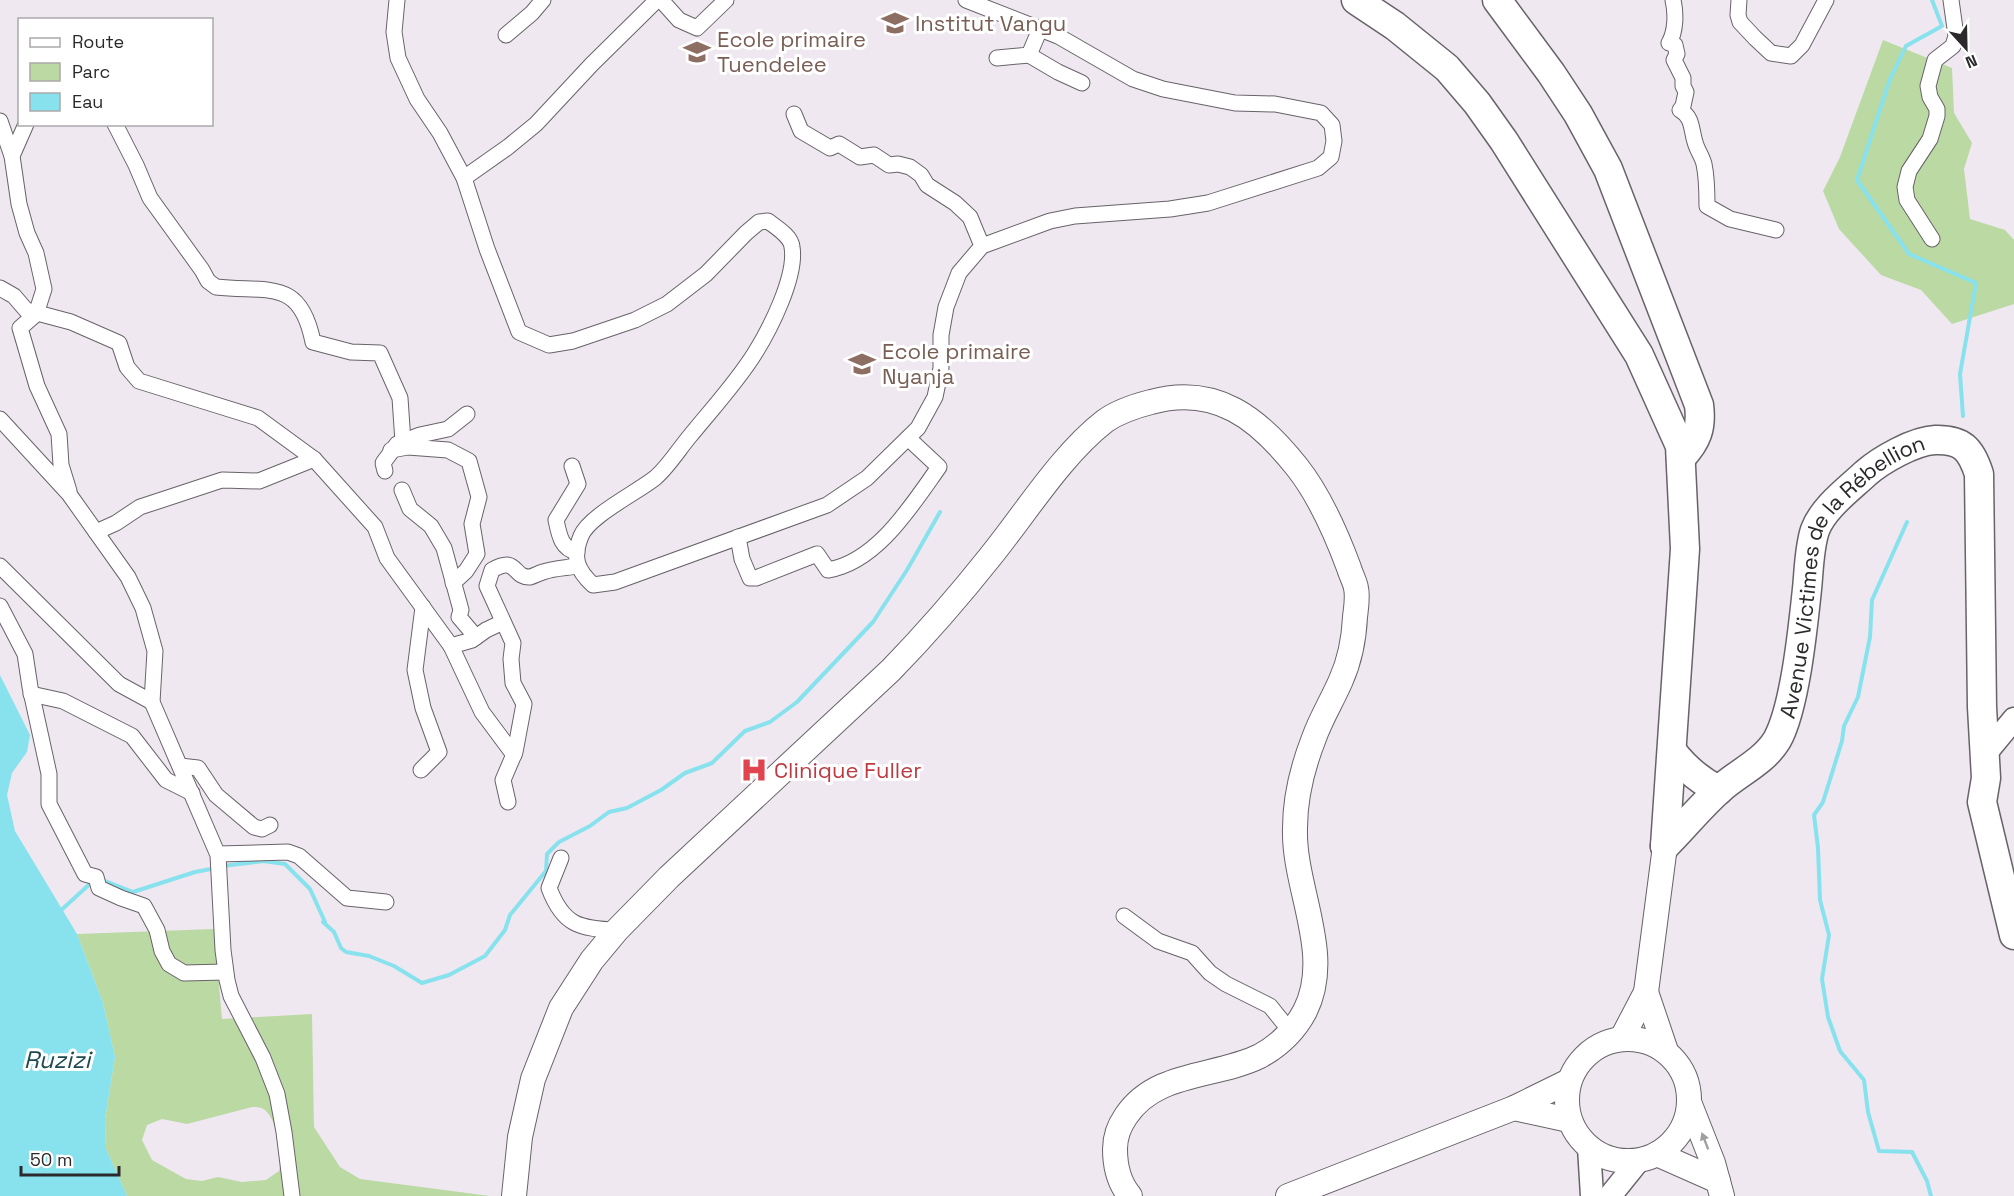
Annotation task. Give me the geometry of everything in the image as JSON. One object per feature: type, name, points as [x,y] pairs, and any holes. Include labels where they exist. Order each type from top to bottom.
[{"type":"highway","points":[[1356,0],[1395,26],[1447,68],[1477,103],[1504,141],[1640,355],[1680,446],[1685,549],[1665,846]]},
{"type":"highway","points":[[1497,0],[1567,97],[1617,189],[1699,405],[1701,420],[1698,436],[1692,447],[1681,458]]},
{"type":"highway","name":"Avenue Victimes de la Rébellion","points":[[1665,846],[1719,790],[1757,762],[1776,741],[1784,723],[1791,693],[1804,619],[1815,529],[1834,502],[1875,465],[1919,443],[1933,440],[1956,441],[1969,450],[1979,474],[1982,708],[1986,778],[1982,802],[2014,935]]},
{"type":"highway","points":[[1672,752],[1684,766],[1704,782],[1719,790]]},
{"type":"main road","points":[[514,1196],[520,1137],[533,1080],[557,1018],[592,960],[617,930],[677,869],[891,670],[923,637],[990,558],[1070,456],[1091,434],[1106,421],[1126,409],[1163,399],[1195,397],[1231,406],[1259,426],[1280,446],[1300,471],[1325,512],[1342,549],[1356,589],[1353,641],[1343,676],[1314,737],[1299,795],[1295,829],[1297,865],[1312,936],[1315,966],[1312,990],[1305,1010],[1291,1032],[1262,1054],[1245,1062],[1182,1078],[1144,1096],[1131,1108],[1115,1139],[1116,1167],[1120,1180],[1130,1196]]},
{"type":"main road","points":[[1622,1038],[1646,992],[1665,846]]},
{"type":"main road","points":[[1646,992],[1666,1052]]},
{"type":"main road","points":[[1622,1038],[1654,1044],[1666,1052],[1677,1062],[1688,1088],[1687,1118],[1680,1132],[1670,1144],[1648,1157],[1621,1161],[1603,1156],[1589,1147],[1577,1135],[1569,1120],[1566,1103],[1569,1081],[1582,1058],[1594,1048],[1622,1038]]},
{"type":"main road","points":[[1288,1196],[1514,1108],[1569,1081]]},
{"type":"main road","points":[[1689,1102],[1707,1146],[1720,1189]]},
{"type":"main road","points":[[1514,1108],[1569,1120]]},
{"type":"main road","points":[[1648,1157],[1720,1189]]},
{"type":"street","points":[[397,0],[394,32],[398,58],[417,99],[440,133],[464,178],[487,249],[519,332],[549,345],[573,341],[635,320],[667,304],[706,274],[759,222],[768,222],[785,235],[792,245],[793,265],[783,297],[755,353],[656,477],[594,519],[581,535],[577,559]]},
{"type":"street","points":[[506,35],[532,13],[543,0]]},
{"type":"street","points":[[464,178],[536,124],[592,64],[659,0],[679,20],[696,28],[726,0]]},
{"type":"street","points":[[572,466],[578,484],[556,520],[561,542],[571,550],[577,559],[582,575],[592,585],[615,582],[827,505],[867,478],[918,428],[935,397],[941,368],[941,335],[946,307],[959,273],[982,246],[1050,221],[1075,216],[1170,210],[1208,203],[1318,168],[1331,157],[1334,141],[1332,125],[1321,113],[1275,104],[1235,103],[1163,89],[1133,79],[1058,36],[966,0]]},
{"type":"street","points":[[1673,0],[1675,8],[1673,35],[1669,43],[1676,45],[1677,54],[1674,60],[1683,78],[1686,92],[1680,110],[1686,114],[1692,126],[1695,142],[1704,164],[1707,206],[1730,219],[1776,230]]},
{"type":"street","points":[[1739,0],[1740,22],[1750,33],[1771,53],[1791,56],[1802,45],[1826,0]]},
{"type":"street","points":[[1932,239],[1907,200],[1905,187],[1909,171],[1930,139],[1937,116],[1937,109],[1930,97],[1928,86],[1935,60],[1953,46],[1956,36],[1951,0]]},
{"type":"street","points":[[1029,55],[1040,29]]},
{"type":"street","points":[[997,58],[1029,55],[1082,83]]},
{"type":"street","points":[[794,114],[801,131],[830,148],[839,144],[860,157],[874,155],[889,165],[898,164],[910,167],[921,175],[927,185],[955,203],[970,217],[982,246]]},
{"type":"street","points":[[0,121],[12,156],[19,204],[27,233],[36,253],[44,289],[36,314],[20,328],[37,386],[59,434],[61,465],[69,494]]},
{"type":"street","points":[[12,156],[25,126]]},
{"type":"street","points":[[116,126],[150,198],[208,281],[216,286],[277,291],[296,301],[306,317],[313,342],[351,352],[380,352],[400,398],[397,446]]},
{"type":"street","points":[[0,288],[14,296],[26,310],[71,322],[119,343],[127,367],[139,381],[258,418],[314,459],[375,527],[387,558],[451,646],[482,712],[514,755]]},
{"type":"street","points":[[385,471],[383,463],[397,446],[420,435],[448,429],[466,414]]},
{"type":"street","points":[[0,420],[69,494],[128,577],[148,626],[155,651],[152,702],[192,793],[219,863],[225,972],[231,996],[263,1058],[277,1095],[292,1196]]},
{"type":"street","points":[[738,537],[742,559],[750,578],[756,578],[818,554],[828,570],[846,564],[884,538],[906,514],[939,467],[908,438]]},
{"type":"street","points":[[397,446],[448,450],[469,461],[479,496],[472,524],[477,554],[466,571],[453,583]]},
{"type":"street","points":[[96,532],[116,523],[140,507],[222,480],[260,481],[314,459]]},
{"type":"street","points":[[402,490],[410,509],[431,526],[444,548],[461,610],[459,616],[476,637]]},
{"type":"street","points":[[508,801],[503,780],[514,755],[524,704],[513,683],[511,659],[513,643],[487,586],[492,570],[502,564],[511,565],[523,576],[531,577],[577,559]]},
{"type":"street","points":[[0,566],[119,684],[152,702]]},
{"type":"street","points":[[0,606],[25,654],[31,694],[50,774],[49,804],[85,874],[96,878],[99,888],[144,906],[157,930],[162,951],[170,964],[184,973],[225,972]]},
{"type":"street","points":[[422,770],[439,752],[423,708],[415,670],[423,607]]},
{"type":"street","points":[[451,646],[472,640],[503,622]]},
{"type":"street","points":[[31,694],[63,701],[132,736],[166,780],[192,793]]},
{"type":"street","points":[[1985,754],[2014,719]]},
{"type":"street","points":[[180,766],[198,768],[216,795],[254,828],[262,829],[270,825]]},
{"type":"street","points":[[219,863],[288,852],[299,855],[347,898],[386,902]]},
{"type":"street","points":[[561,858],[549,888],[561,912],[570,922],[581,927],[617,930]]},
{"type":"street","points":[[1124,916],[1158,941],[1192,953],[1210,973],[1226,984],[1270,1006],[1291,1032]]},
{"type":"street","points":[[1589,1147],[1592,1196]]},
{"type":"street","points":[[1610,1196],[1648,1157]]},
{"type":"green space","points":[[1883,40],[1952,68],[1954,113],[1972,143],[1964,169],[1970,219],[2005,230],[2014,240],[2014,304],[1952,324],[1921,290],[1881,275],[1839,229],[1823,191],[1840,157]]},
{"type":"green space","points":[[214,929],[222,1019],[312,1014],[314,1127],[340,1167],[360,1179],[490,1196],[127,1196],[106,1149],[105,1119],[115,1057],[103,1003],[77,934]],"holes":[[[252,1107],[266,1111],[273,1122],[278,1139],[279,1171],[266,1180],[242,1182],[218,1177],[202,1181],[186,1179],[152,1160],[142,1140],[147,1125],[162,1119],[187,1124]]]},
{"type":"water","name":"Ruzizi","points":[[0,675],[30,735],[27,752],[12,773],[7,795],[15,831],[77,934],[103,1003],[115,1057],[105,1119],[106,1149],[127,1196],[0,1196]]},
{"type":"waterway","points":[[1932,0],[1942,26],[1906,46],[1890,79],[1857,180],[1909,254],[1976,283],[1960,374],[1963,416]]},
{"type":"waterway","points":[[223,866],[263,861],[285,864],[310,889],[325,922],[323,922],[334,932],[341,948],[346,952],[369,956],[394,966],[422,983],[449,975],[485,956],[505,930],[510,915],[546,871],[547,854],[559,842],[590,826],[609,812],[627,808],[661,790],[685,773],[712,763],[745,731],[770,722],[797,702],[873,622],[907,570],[940,512]]},
{"type":"waterway","points":[[1907,522],[1872,600],[1870,637],[1858,697],[1844,726],[1842,741],[1823,802],[1814,815],[1820,900],[1829,935],[1822,979],[1828,1017],[1840,1051],[1864,1080],[1868,1112],[1879,1151],[1912,1152],[1927,1181],[1931,1196]]},
{"type":"waterway","points":[[100,879],[133,892],[195,872],[216,868]]},
{"type":"waterway","points":[[58,913],[92,882]]},
{"type":"place","name":"Institut Vangu","points":[[895,23]]},
{"type":"place","name":"Ecole primaire Tuendelee","points":[[697,52]]},
{"type":"place","name":"Ecole primaire Nyanja","points":[[862,364]]},
{"type":"place","name":"Clinique Fuller","points":[[754,770]]}]
